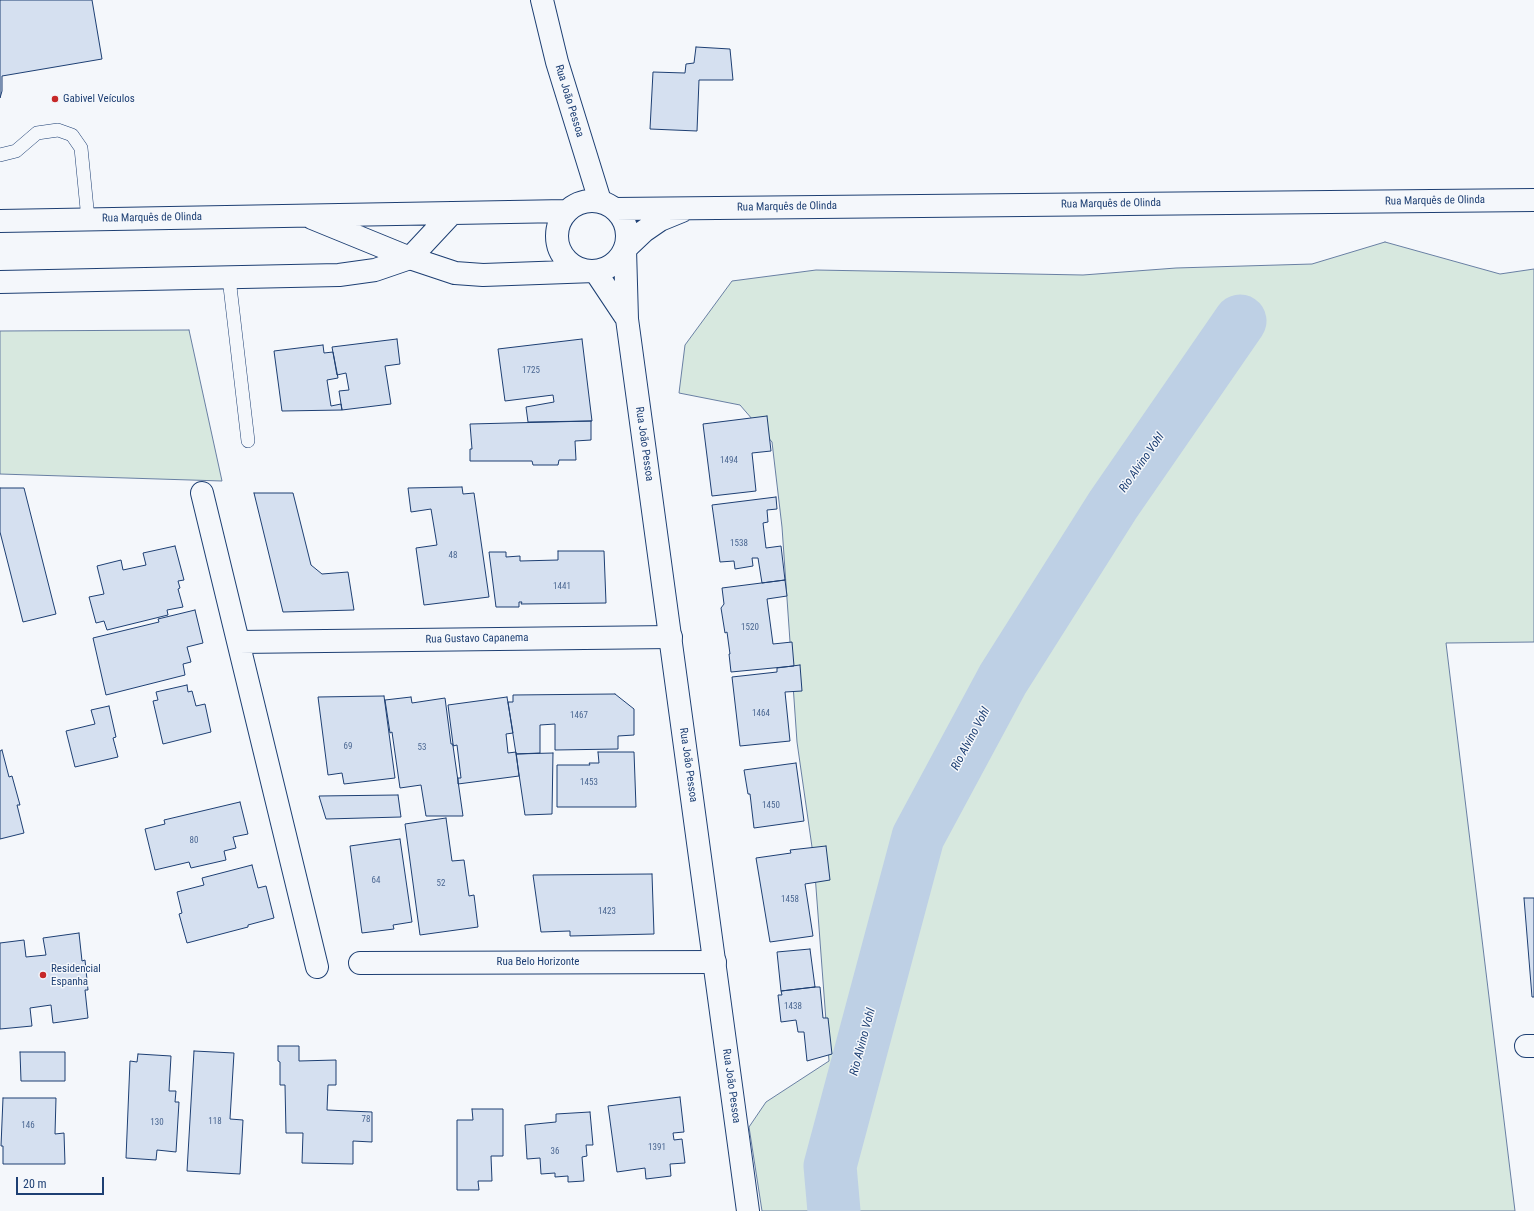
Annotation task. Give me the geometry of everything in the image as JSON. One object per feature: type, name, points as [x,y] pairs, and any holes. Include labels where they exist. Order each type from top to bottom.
[{"type":"street","name":"Rua João Pessoa","points":[[542,0],[556,62],[607,205]]},
{"type":"street","name":"Rua Marquês de Olinda","points":[[607,205],[688,208],[1534,200]]},
{"type":"street","points":[[588,201],[607,205],[622,217],[626,227],[627,238],[625,249],[620,258],[613,265],[594,271],[582,270],[572,265],[563,256],[558,245],[557,233],[559,222],[566,211],[576,204],[588,201]]},
{"type":"street","name":"Rua Marquês de Olinda","points":[[625,249],[644,230],[660,220],[688,208]]},
{"type":"street","name":"Rua Marquês de Olinda","points":[[0,221],[566,211]]},
{"type":"street","points":[[0,282],[339,275],[375,270],[410,258],[452,213]]},
{"type":"street","name":"Rua Marquês de Olinda","points":[[304,215],[410,258],[455,273],[483,275],[594,271]]},
{"type":"street","name":"Rua João Pessoa","points":[[625,249],[627,319],[748,1211]]},
{"type":"street","name":"Rua João Pessoa","points":[[594,271],[627,319]]},
{"type":"street","points":[[202,493],[317,967]]},
{"type":"street","name":"Rua Gustavo Capanema","points":[[239,642],[671,637]]},
{"type":"street","name":"Rua Belo Horizonte","points":[[360,964],[715,962]]},
{"type":"lane","points":[[0,154],[16,151],[37,133],[58,130],[72,135],[81,148],[88,219]]},
{"type":"lane","points":[[229,278],[248,441]]},
{"type":"shaded area","points":[[1385,242],[1500,274],[1534,269],[1534,642],[1446,643],[1515,1211],[762,1211],[749,1127],[766,1102],[829,1061],[814,861],[797,742],[782,527],[772,442],[740,405],[679,393],[685,345],[732,281],[816,270],[1083,275],[1176,268],[1312,264]]},
{"type":"shaded area","points":[[189,330],[222,481],[0,474],[0,331]]},
{"type":"building","points":[[0,0],[92,0],[102,59],[2,76],[2,91],[0,98]]},
{"type":"building","points":[[696,47],[730,49],[733,80],[699,80],[697,131],[650,129],[653,72],[685,73],[686,64],[694,63]]},
{"type":"building","points":[[397,339],[400,364],[385,366],[391,404],[342,410],[339,391],[349,390],[346,373],[337,375],[332,347]]},
{"type":"building","points":[[582,339],[592,421],[528,422],[526,407],[554,402],[553,395],[505,401],[498,349]]},
{"type":"building","points":[[323,345],[324,353],[333,352],[338,378],[327,380],[331,406],[341,404],[342,410],[282,411],[274,351]]},
{"type":"building","points":[[767,416],[771,451],[752,453],[756,491],[712,496],[703,424]]},
{"type":"building","points":[[591,421],[591,440],[575,441],[576,460],[559,460],[558,465],[533,465],[532,461],[470,461],[470,449],[472,449],[470,424]]},
{"type":"building","points":[[462,487],[463,494],[474,493],[489,597],[424,605],[416,548],[437,545],[431,509],[411,512],[408,488]]},
{"type":"building","points":[[0,488],[24,488],[56,614],[23,622],[0,532]]},
{"type":"building","points":[[254,493],[293,493],[311,565],[322,574],[348,572],[354,610],[283,612]]},
{"type":"building","points":[[776,497],[777,509],[767,510],[768,522],[763,523],[766,548],[781,546],[785,580],[762,583],[758,558],[752,558],[753,566],[735,569],[734,561],[720,562],[712,505]]},
{"type":"building","points":[[175,546],[184,580],[178,581],[180,588],[178,589],[183,607],[167,610],[168,615],[107,630],[104,621],[96,623],[89,597],[104,594],[97,566],[121,560],[123,570],[146,565],[143,553]]},
{"type":"building","points":[[558,551],[604,551],[606,603],[521,604],[522,602],[519,602],[519,607],[496,607],[489,552],[506,552],[506,557],[520,556],[520,561],[558,560]]},
{"type":"building","points":[[785,580],[787,596],[767,599],[773,644],[792,642],[794,666],[731,672],[727,632],[725,633],[721,608],[724,604],[722,588]]},
{"type":"building","points":[[195,610],[203,643],[187,647],[191,662],[183,664],[185,675],[106,695],[93,638],[159,622],[158,619]]},
{"type":"building","points":[[800,665],[802,691],[785,692],[790,741],[740,746],[732,677],[777,672],[777,668]]},
{"type":"building","points":[[187,685],[188,692],[192,691],[196,706],[205,704],[211,732],[163,744],[153,701],[158,700],[156,692]]},
{"type":"building","points":[[615,694],[634,709],[634,735],[618,736],[618,749],[555,750],[555,724],[540,725],[540,753],[516,754],[508,702],[513,702],[513,695]]},
{"type":"building","points":[[384,696],[395,778],[344,784],[342,773],[328,775],[318,697]]},
{"type":"building","points":[[411,697],[412,703],[445,698],[463,816],[426,816],[421,785],[400,788],[392,732],[390,733],[385,700]]},
{"type":"building","points":[[507,697],[513,733],[506,734],[508,753],[516,752],[519,776],[458,784],[458,778],[461,778],[457,745],[453,746],[448,705]]},
{"type":"building","points":[[109,706],[116,737],[113,738],[118,757],[75,767],[66,731],[95,724],[91,710]]},
{"type":"building","points":[[2,750],[9,777],[12,776],[20,805],[17,805],[24,833],[0,839],[0,751]]},
{"type":"building","points":[[598,752],[634,752],[636,807],[557,807],[557,765],[590,765],[589,763],[599,763]]},
{"type":"building","points":[[553,753],[552,814],[525,815],[516,754]]},
{"type":"building","points":[[796,763],[804,821],[754,828],[750,794],[748,794],[744,770]]},
{"type":"building","points":[[398,795],[401,817],[326,819],[319,796]]},
{"type":"building","points":[[240,802],[248,834],[233,837],[236,848],[224,851],[226,860],[191,868],[189,862],[155,870],[145,829],[165,824],[164,820]]},
{"type":"building","points":[[446,818],[452,861],[464,860],[469,896],[474,895],[478,927],[420,935],[405,824]]},
{"type":"building","points":[[400,839],[412,922],[393,925],[394,929],[362,933],[350,846]]},
{"type":"building","points":[[826,846],[830,880],[805,884],[813,936],[770,942],[756,858],[791,853],[790,850]]},
{"type":"building","points":[[252,865],[258,888],[266,886],[274,918],[248,925],[248,927],[187,943],[179,914],[182,913],[177,892],[204,885],[202,878]]},
{"type":"building","points":[[652,874],[654,934],[570,936],[570,931],[541,932],[533,875]]},
{"type":"building","points":[[1524,898],[1534,898],[1534,997],[1532,997]]},
{"type":"building","name":"Residencial Espanha","points":[[79,933],[82,961],[85,960],[88,990],[85,990],[88,1018],[53,1023],[51,1005],[30,1008],[32,1026],[0,1029],[0,943],[24,940],[26,957],[46,955],[43,938]]},
{"type":"building","points":[[810,949],[815,987],[781,991],[777,952]]},
{"type":"building","points":[[820,987],[823,1018],[828,1018],[832,1054],[807,1061],[804,1032],[798,1032],[796,1020],[781,1022],[778,995],[782,995],[781,991]]},
{"type":"building","points":[[278,1046],[299,1046],[299,1061],[336,1060],[336,1085],[328,1085],[327,1110],[372,1112],[372,1142],[353,1141],[353,1164],[302,1163],[303,1133],[286,1133],[285,1085],[280,1085]]},
{"type":"building","points":[[194,1051],[234,1053],[230,1119],[243,1120],[240,1174],[187,1171]]},
{"type":"building","points":[[20,1052],[65,1052],[65,1081],[21,1081]]},
{"type":"building","points":[[138,1054],[171,1056],[169,1091],[176,1091],[175,1102],[179,1102],[176,1152],[157,1150],[156,1160],[126,1158],[130,1061],[137,1062]]},
{"type":"building","points":[[680,1097],[684,1132],[673,1133],[674,1140],[682,1139],[685,1163],[670,1164],[671,1176],[646,1179],[645,1168],[617,1172],[608,1106]]},
{"type":"building","points":[[3,1098],[56,1098],[55,1134],[64,1133],[65,1164],[3,1164],[3,1146],[1,1146]]},
{"type":"building","points":[[472,1109],[503,1109],[503,1156],[491,1156],[492,1181],[478,1181],[479,1190],[457,1190],[457,1120],[473,1120]]},
{"type":"building","points":[[590,1112],[593,1145],[586,1145],[587,1156],[582,1157],[584,1181],[568,1182],[568,1176],[555,1177],[555,1173],[541,1174],[540,1158],[527,1159],[525,1125],[556,1122],[556,1114]]},
{"type":"waterway","name":"Rio Alvino Vohl","points":[[834,1211],[830,1166],[918,837],[1003,679],[1113,505],[1240,321]]},
{"type":"place","name":"Gabivel Veículos","points":[[55,99]]},
{"type":"place","name":"Residencial Espanha","points":[[43,975]]}]
